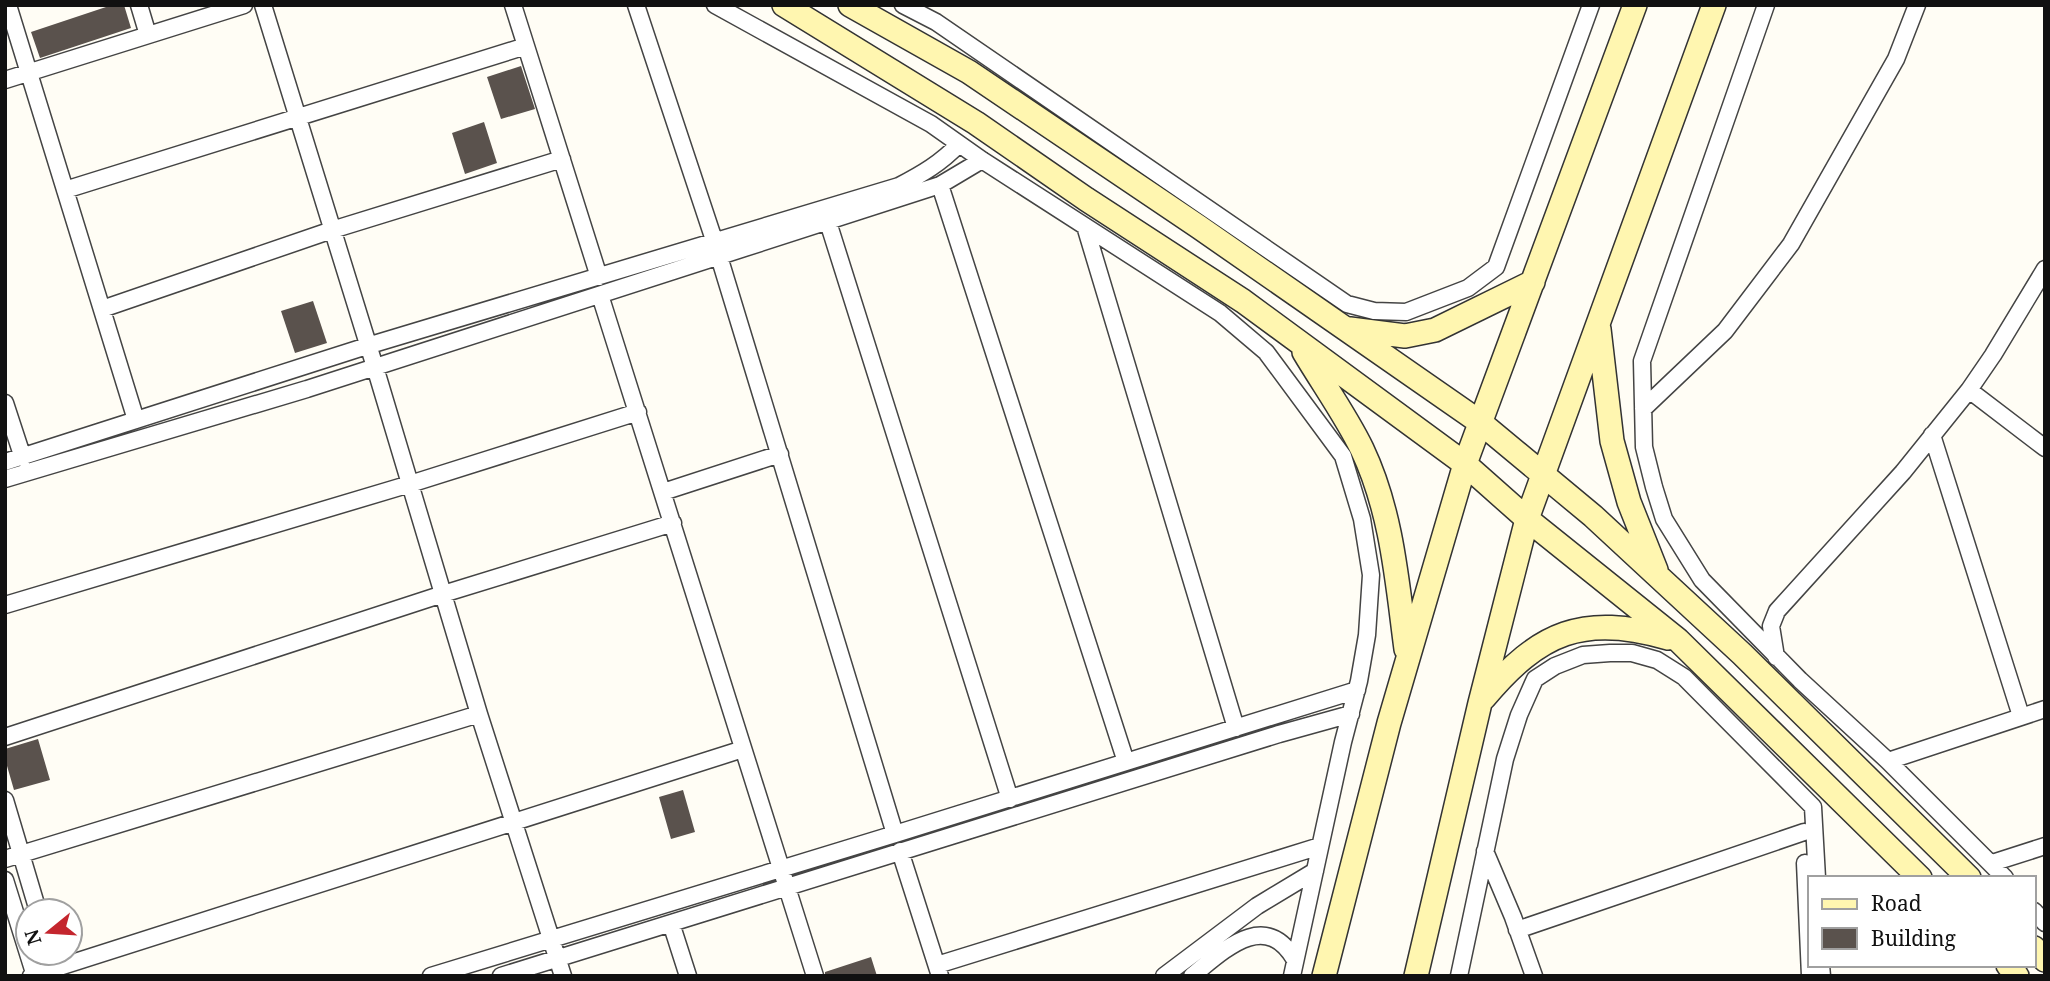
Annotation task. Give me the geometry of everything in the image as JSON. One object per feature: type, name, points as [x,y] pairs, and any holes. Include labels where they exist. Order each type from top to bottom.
[{"type":"main road","points":[[784,5],[976,123],[1242,301],[1465,464],[1527,519],[1678,640],[1918,876]]},
{"type":"main road","points":[[850,5],[970,72],[1481,423],[1544,473],[1658,576],[1967,876]]},
{"type":"main road","points":[[1324,976],[1389,723],[1465,464],[1635,5]]},
{"type":"main road","points":[[1416,976],[1480,703],[1527,519],[1714,5]]},
{"type":"main road","points":[[1344,328],[1405,336],[1435,330],[1533,282]]},
{"type":"main road","points":[[1599,322],[1612,441],[1629,502],[1658,576]]},
{"type":"main road","points":[[1297,341],[1362,449],[1378,491],[1391,536],[1408,659]]},
{"type":"main road","points":[[1480,703],[1504,674],[1524,656],[1567,632],[1595,626],[1636,628],[1678,640]]},
{"type":"street","points":[[8,5],[136,420]]},
{"type":"street","points":[[139,5],[148,35]]},
{"type":"street","points":[[5,80],[244,5]]},
{"type":"street","points":[[263,5],[479,714],[563,976]]},
{"type":"street","points":[[513,5],[599,277]]},
{"type":"street","points":[[636,5],[715,240],[895,834]]},
{"type":"street","points":[[715,5],[931,124],[982,160],[1220,313],[1266,352],[1343,456],[1362,519],[1371,575],[1367,635],[1357,690],[1293,968]]},
{"type":"street","points":[[903,5],[947,30],[1347,304],[1374,311],[1406,312],[1468,288],[1496,267],[1591,5]]},
{"type":"street","points":[[1766,5],[1642,361],[1644,447],[1664,519],[1702,580],[1774,654],[1888,761],[2002,876]]},
{"type":"street","points":[[1643,409],[1725,331],[1791,244],[1896,59],[1917,5]]},
{"type":"street","points":[[65,190],[526,46]]},
{"type":"street","points":[[5,462],[367,346],[899,186],[929,171],[959,144]]},
{"type":"street","points":[[102,309],[332,230],[562,159]]},
{"type":"street","points":[[5,479],[375,367],[828,222],[940,185],[982,160]]},
{"type":"street","points":[[940,185],[1126,762]]},
{"type":"street","points":[[828,222],[1010,799]]},
{"type":"street","points":[[1085,226],[1236,728]]},
{"type":"street","points":[[1796,708],[1774,654],[1771,626],[1777,611],[1903,472],[1969,390],[2045,269]]},
{"type":"street","points":[[600,295],[815,976]]},
{"type":"street","points":[[1969,390],[2045,448]]},
{"type":"street","points":[[5,403],[23,458]]},
{"type":"street","points":[[5,605],[410,484],[638,412]]},
{"type":"street","points":[[1932,435],[2021,716]]},
{"type":"street","points":[[663,492],[780,454]]},
{"type":"street","points":[[5,737],[443,594],[673,523]]},
{"type":"street","points":[[1459,976],[1505,759],[1519,715],[1535,679],[1555,666],[1583,655],[1632,653],[1657,660],[1684,677],[1813,807],[1816,876]]},
{"type":"street","points":[[431,976],[1357,690]]},
{"type":"street","points":[[1888,761],[2045,709]]},
{"type":"street","points":[[5,859],[479,714]]},
{"type":"street","points":[[501,976],[1351,714]]},
{"type":"street","points":[[5,880],[33,975],[56,973],[743,748]]},
{"type":"street","points":[[1801,795],[1808,928]]},
{"type":"street","points":[[5,800],[34,897]]},
{"type":"street","points":[[1517,930],[1804,832]]},
{"type":"street","points":[[900,851],[938,970],[1320,846]]},
{"type":"street","points":[[1992,863],[2045,846]]},
{"type":"street","points":[[1485,850],[1534,976]]},
{"type":"street","points":[[1164,976],[1256,906],[1315,871]]},
{"type":"street","points":[[671,923],[688,976]]},
{"type":"street","points":[[1192,976],[1243,939],[1260,935],[1272,937],[1287,946],[1293,968]]},
{"type":"building","points":[[112,5],[124,5],[131,28],[40,58],[31,32]]},
{"type":"building","points":[[521,66],[535,109],[501,119],[487,77]]},
{"type":"building","points":[[484,122],[497,163],[465,174],[452,133]]},
{"type":"building","points":[[313,301],[327,343],[295,353],[281,311]]},
{"type":"building","points":[[38,739],[50,780],[14,790],[5,759],[5,749]]},
{"type":"building","points":[[683,790],[695,832],[671,839],[659,797]]},
{"type":"building","points":[[871,957],[877,976],[825,976],[825,972]]}]
